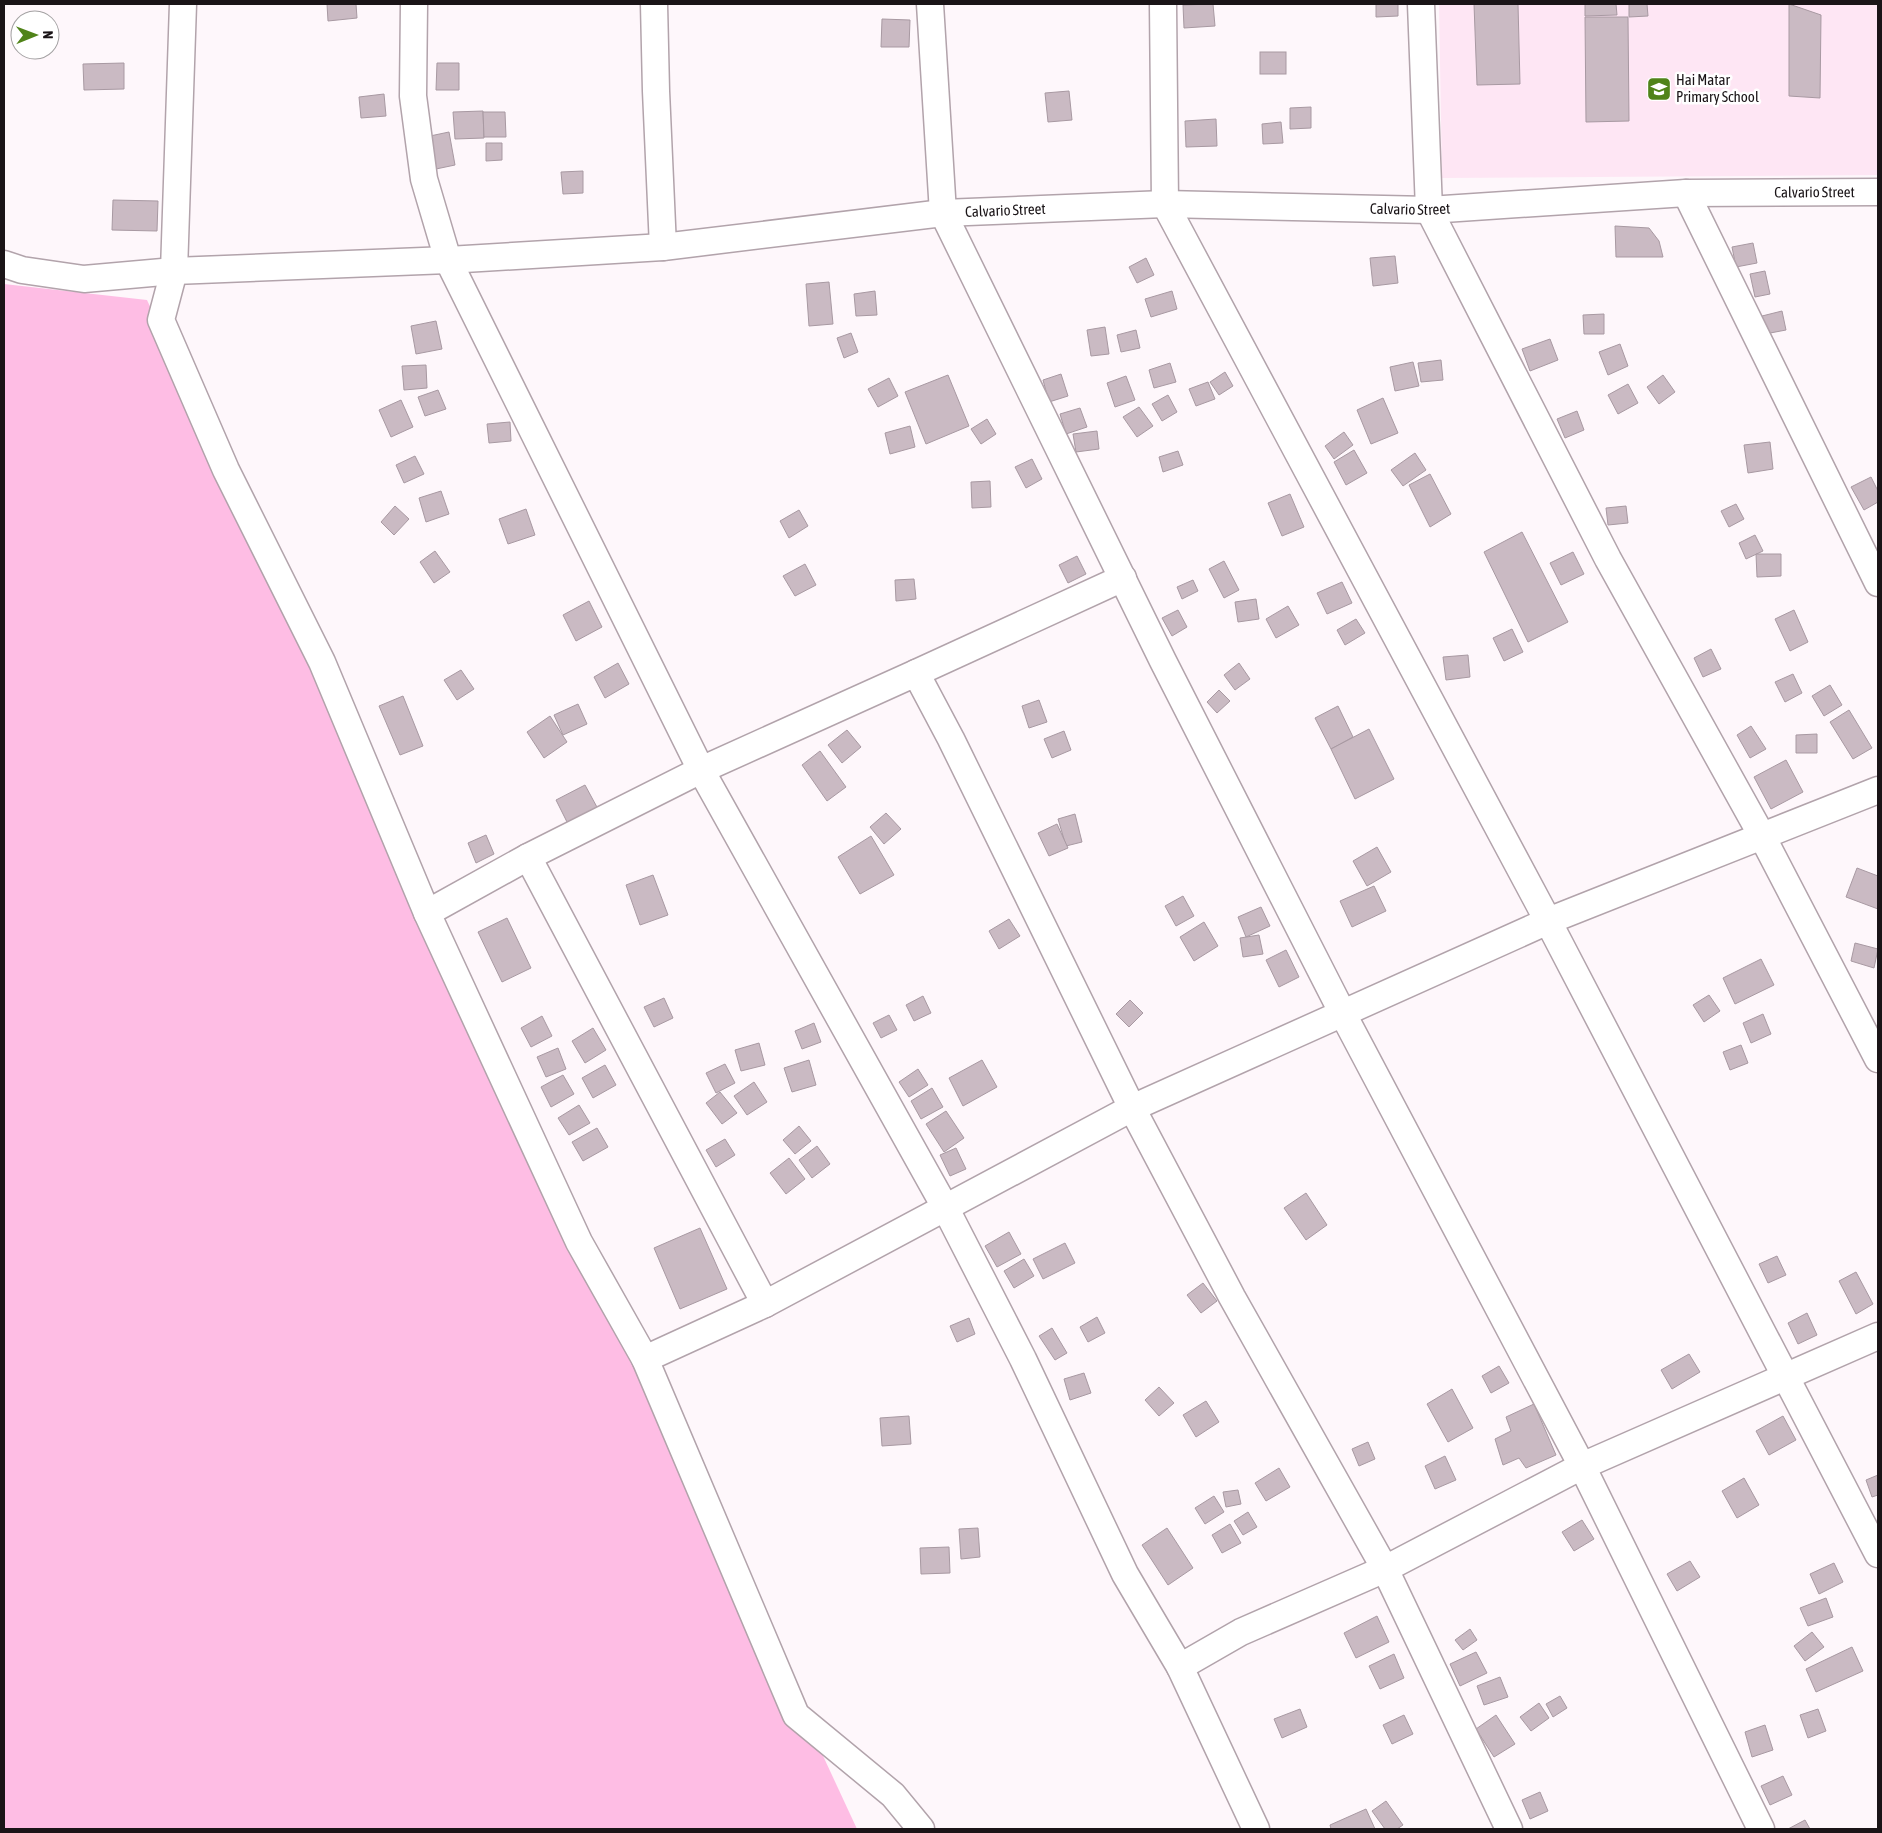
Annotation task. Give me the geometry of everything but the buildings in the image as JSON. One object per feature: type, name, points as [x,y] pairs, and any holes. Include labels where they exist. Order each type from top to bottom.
[{"type":"street","points":[[183,4],[174,271],[161,320],[226,470],[322,662],[427,914],[579,1242],[645,1359],[796,1715],[892,1796],[922,1829]]},
{"type":"street","points":[[414,4],[413,96],[421,161],[424,179],[448,260],[701,770],[945,1207],[1024,1359],[1124,1574],[1180,1667],[1256,1829]]},
{"type":"street","points":[[654,4],[663,246]]},
{"type":"street","points":[[930,4],[943,213],[1122,578],[1343,1014],[1582,1466],[1761,1829]]},
{"type":"street","points":[[1163,4],[1165,204],[1548,921],[1878,1554]]},
{"type":"street","points":[[1421,4],[1429,210],[1608,560],[1762,836],[1878,1059]]},
{"type":"street","name":"Calvario Street","points":[[4,264],[22,270],[84,279],[174,271],[448,260],[663,246],[943,213],[1165,204],[1429,210],[1686,194],[1878,192]]},
{"type":"street","points":[[1686,194],[1878,583]]},
{"type":"street","points":[[427,914],[528,857],[701,770],[1122,578]]},
{"type":"street","points":[[916,673],[959,756],[1132,1108],[1232,1297],[1385,1569],[1509,1829]]},
{"type":"street","points":[[645,1359],[765,1304],[1132,1108],[1548,921],[1878,790]]},
{"type":"street","points":[[528,857],[765,1304]]},
{"type":"street","points":[[1180,1667],[1241,1632],[1385,1569],[1582,1466],[1787,1378],[1878,1336]]},
{"type":"shaded area","name":"Hai Matar Primary School","points":[[1439,4],[1878,4],[1878,175],[1442,178]]},
{"type":"shaded area","points":[[4,284],[147,300],[857,1829],[4,1829]]},
{"type":"place","name":"Hai Matar Primary School","points":[[1659,89]]}]
